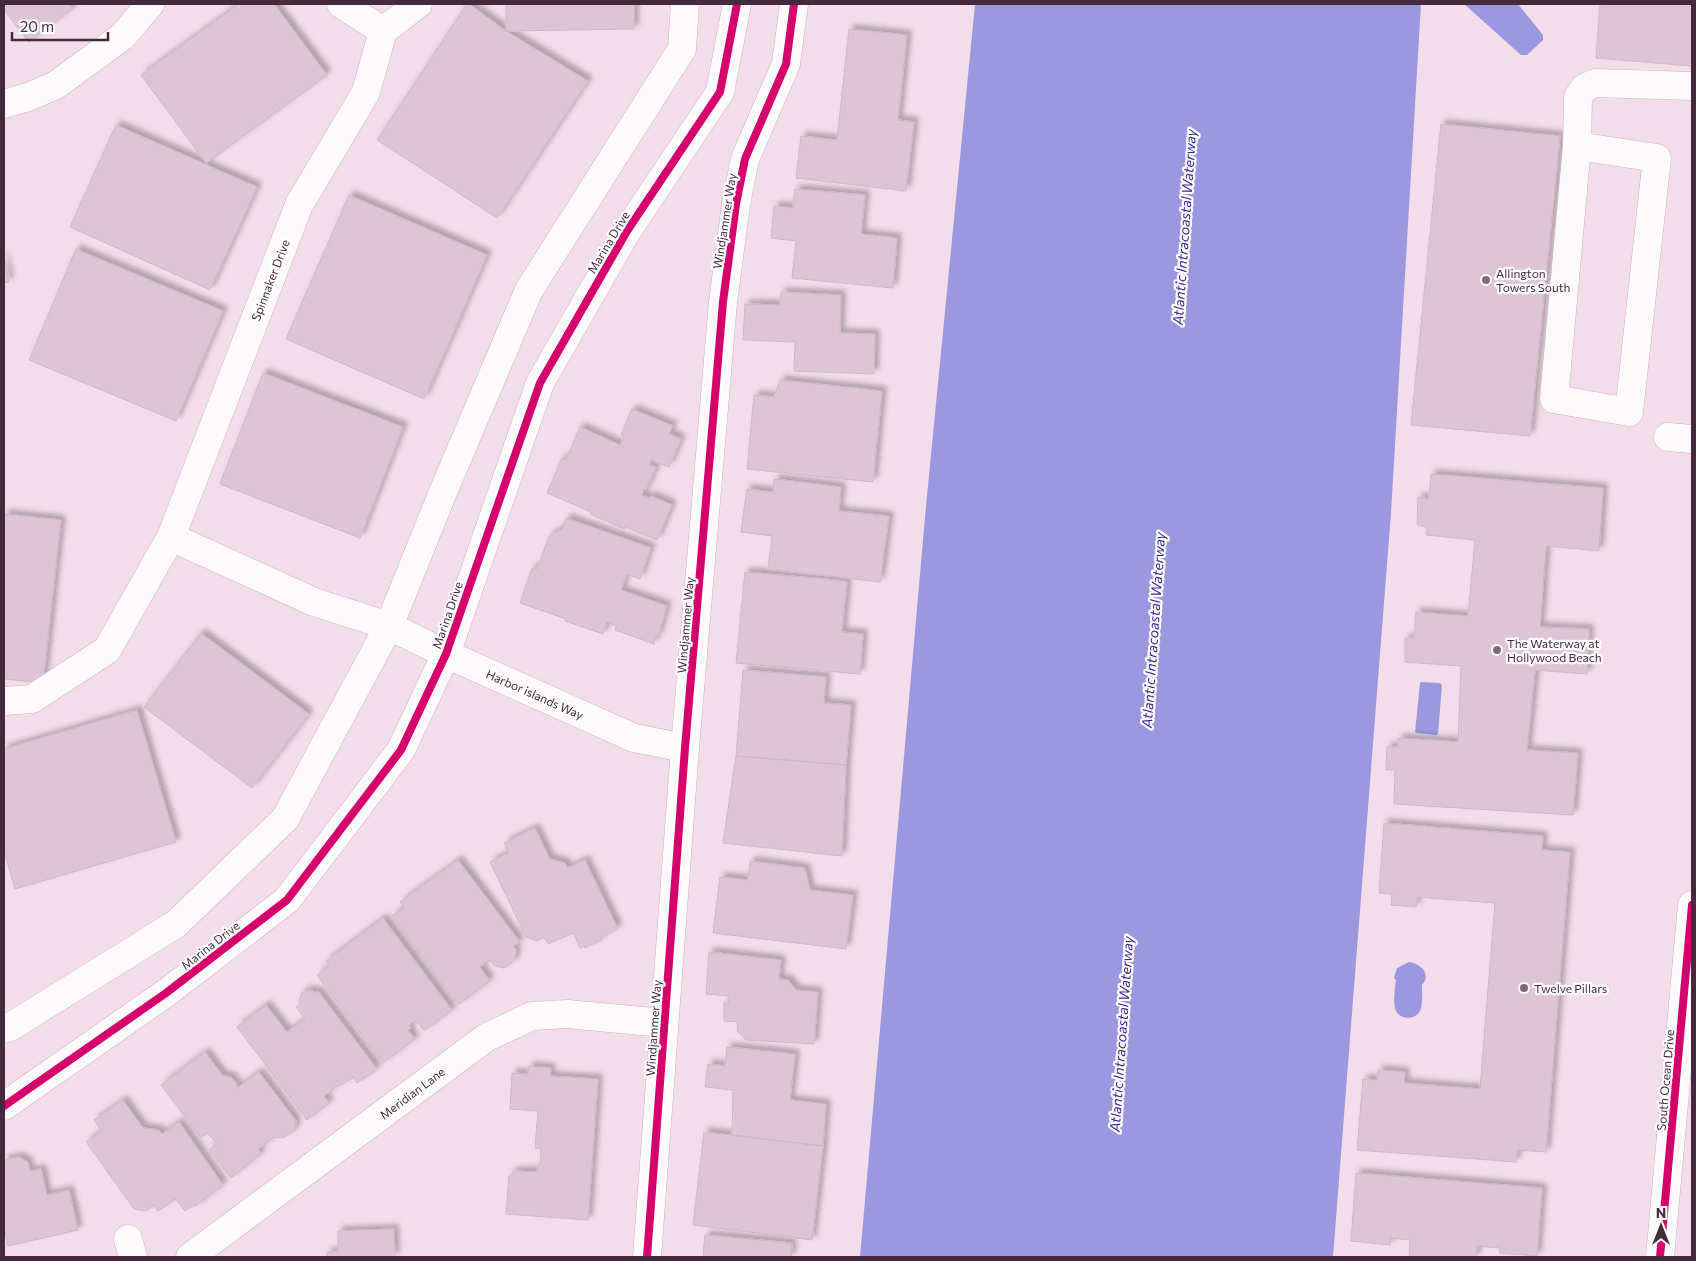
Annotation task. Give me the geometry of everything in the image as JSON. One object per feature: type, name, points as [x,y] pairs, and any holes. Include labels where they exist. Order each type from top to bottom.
[{"type":"street","points":[[4,104],[28,97],[56,85],[123,36],[150,4]]},
{"type":"street","points":[[341,4],[383,31],[418,4]]},
{"type":"street","points":[[4,1029],[176,924],[285,819],[389,626],[443,492],[529,290],[682,49],[685,4]]},
{"type":"street","name":"Marina Drive","points":[[4,1106],[166,994],[287,900],[401,750],[446,654],[540,383],[627,231],[720,92],[737,4]]},
{"type":"street","name":"Windjammer Way","points":[[647,1257],[685,748],[724,302],[736,204],[745,159],[786,64],[794,4]]},
{"type":"street","name":"Spinnaker Drive","points":[[4,700],[32,699],[107,650],[171,537],[299,205],[366,92],[383,31]]},
{"type":"street","points":[[1577,146],[1658,158],[1629,412],[1554,399],[1577,146],[1578,97],[1584,88],[1595,83],[1692,86]]},
{"type":"street","points":[[171,537],[314,602],[389,626]]},
{"type":"street","name":"Harbor islands Way","points":[[389,626],[446,654],[634,738],[685,748]]},
{"type":"street","name":"South Ocean Drive","points":[[1660,1257],[1692,905]]},
{"type":"street","name":"Meridian Lane","points":[[190,1257],[487,1037],[532,1016],[567,1014],[664,1023]]},
{"type":"water","name":"Atlantic Intracoastal Waterway","points":[[975,4],[1421,4],[1391,513],[1333,1257],[860,1257],[926,506]]},
{"type":"water","points":[[1464,4],[1518,4],[1543,35],[1543,40],[1527,55],[1521,55]]},
{"type":"water","points":[[1421,682],[1440,683],[1442,685],[1438,734],[1436,735],[1415,732]]},
{"type":"water","points":[[1409,962],[1421,967],[1426,977],[1422,985],[1421,1008],[1416,1015],[1408,1018],[1400,1015],[1395,1008],[1396,980],[1394,978],[1397,968]]},
{"type":"building","points":[[4,4],[69,4],[73,8],[29,42],[4,10]]},
{"type":"building","points":[[239,4],[274,4],[327,75],[206,163],[141,75]]},
{"type":"building","points":[[467,4],[506,31],[588,81],[497,218],[377,140]]},
{"type":"building","points":[[506,4],[634,4],[634,29],[506,31]]},
{"type":"building","points":[[1600,4],[1692,4],[1692,66],[1596,58]]},
{"type":"building","points":[[849,29],[907,35],[898,120],[914,122],[906,191],[796,178],[801,136],[837,140]]},
{"type":"building","name":"Allington Towers South","points":[[1441,124],[1560,136],[1530,436],[1411,425]]},
{"type":"building","points":[[116,125],[257,187],[210,290],[70,227]]},
{"type":"building","points":[[795,189],[865,195],[861,234],[897,238],[893,288],[792,278],[796,241],[771,238],[774,206],[793,208]]},
{"type":"building","points":[[349,195],[487,255],[424,399],[286,339]]},
{"type":"building","points":[[76,249],[223,311],[176,421],[29,360]]},
{"type":"building","points":[[4,255],[9,282],[4,283]]},
{"type":"building","points":[[781,292],[841,295],[840,333],[875,334],[874,374],[794,371],[795,342],[743,340],[745,304],[780,305]]},
{"type":"building","points":[[263,373],[403,427],[360,538],[220,484]]},
{"type":"building","points":[[780,380],[882,391],[873,482],[747,469],[754,395],[774,397]]},
{"type":"building","points":[[632,409],[673,426],[669,434],[681,439],[669,467],[651,460],[649,465],[656,467],[642,495],[650,498],[651,496],[672,505],[657,540],[625,527],[624,529],[547,493],[562,458],[566,460],[580,427],[620,445],[624,436],[621,435]]},
{"type":"building","name":"The Waterway at Hollywood Beach","points":[[1431,474],[1603,488],[1599,551],[1546,546],[1540,627],[1589,629],[1587,674],[1535,670],[1527,750],[1578,753],[1573,815],[1394,804],[1395,770],[1386,770],[1387,747],[1398,747],[1398,738],[1458,742],[1461,666],[1405,662],[1405,638],[1414,638],[1416,612],[1468,616],[1475,540],[1426,535],[1427,527],[1417,525],[1418,497],[1429,499]]},
{"type":"building","points":[[774,479],[841,487],[839,511],[889,516],[880,582],[768,569],[772,536],[741,532],[747,489],[773,492]]},
{"type":"building","points":[[4,514],[61,520],[43,683],[4,679]]},
{"type":"building","points":[[566,518],[651,548],[640,579],[627,574],[621,590],[667,606],[654,644],[615,630],[616,626],[607,622],[603,634],[520,603],[532,568],[537,569],[549,536],[562,529]]},
{"type":"building","points":[[745,572],[847,581],[842,632],[863,634],[860,674],[736,663]]},
{"type":"building","points":[[201,633],[309,714],[252,788],[144,707]]},
{"type":"building","points":[[743,670],[826,677],[824,703],[851,705],[846,765],[736,756]]},
{"type":"building","points":[[137,710],[176,842],[15,889],[4,851],[4,749]]},
{"type":"building","points":[[736,756],[846,765],[842,856],[723,843]]},
{"type":"building","name":"Twelve Pillars","points":[[1384,823],[1543,836],[1542,850],[1570,852],[1546,1152],[1517,1150],[1516,1162],[1357,1150],[1363,1079],[1377,1080],[1378,1070],[1405,1072],[1404,1083],[1480,1089],[1495,903],[1417,897],[1416,907],[1391,905],[1392,894],[1379,893]]},
{"type":"building","points":[[535,828],[550,859],[565,863],[567,868],[585,860],[618,929],[585,948],[584,946],[580,948],[573,933],[548,944],[544,937],[537,941],[526,937],[490,862],[509,853],[504,843]]},
{"type":"building","points":[[458,860],[520,942],[513,946],[516,950],[515,960],[504,968],[495,966],[490,960],[480,967],[490,981],[458,1005],[392,916],[404,908],[400,902]]},
{"type":"building","points":[[750,861],[805,868],[810,890],[853,895],[846,949],[713,933],[720,877],[748,880]]},
{"type":"building","points":[[383,918],[452,1010],[424,1031],[416,1020],[409,1025],[411,1028],[408,1030],[415,1039],[383,1063],[317,975],[329,966],[326,961]]},
{"type":"building","points":[[709,952],[781,960],[779,979],[788,980],[796,990],[818,992],[814,1044],[746,1040],[737,1031],[738,1022],[724,1021],[724,1003],[729,1003],[729,996],[706,994]]},
{"type":"building","points":[[310,990],[318,991],[377,1069],[357,1083],[353,1077],[340,1084],[324,1096],[329,1103],[307,1120],[237,1027],[266,1005],[287,1032],[305,1019],[296,1007],[300,1004],[302,993]]},
{"type":"building","points":[[727,1047],[795,1054],[790,1100],[826,1104],[823,1146],[732,1135],[733,1090],[705,1087],[708,1064],[725,1066]]},
{"type":"building","points":[[205,1052],[223,1076],[231,1077],[237,1084],[236,1089],[259,1072],[296,1121],[295,1130],[283,1138],[274,1137],[258,1149],[261,1154],[231,1178],[209,1150],[217,1144],[208,1133],[201,1138],[161,1085]]},
{"type":"building","points":[[529,1066],[551,1068],[550,1076],[598,1079],[588,1220],[506,1214],[509,1176],[515,1171],[537,1172],[537,1166],[540,1166],[541,1149],[535,1148],[538,1111],[510,1109],[512,1073],[528,1074]]},
{"type":"building","points":[[123,1100],[143,1128],[159,1130],[162,1134],[179,1122],[223,1185],[196,1206],[195,1204],[185,1211],[175,1199],[158,1211],[154,1205],[146,1211],[134,1209],[86,1142],[102,1131],[94,1120]]},
{"type":"building","points":[[704,1132],[823,1146],[812,1240],[693,1225]]},
{"type":"building","points":[[19,1157],[28,1162],[30,1171],[41,1169],[47,1195],[69,1190],[78,1230],[8,1246],[4,1227],[4,1160]]},
{"type":"building","points":[[1356,1173],[1542,1188],[1537,1256],[1499,1253],[1500,1248],[1477,1246],[1476,1257],[1409,1257],[1410,1240],[1391,1238],[1390,1245],[1351,1241]]},
{"type":"building","points":[[394,1229],[395,1257],[327,1257],[327,1252],[338,1252],[338,1231]]},
{"type":"building","points":[[705,1235],[792,1243],[791,1257],[703,1257]]},
{"type":"cycle path","points":[[4,1106],[166,993],[287,900],[401,750],[446,654],[540,383],[627,231],[720,92],[737,4]]},
{"type":"cycle path","points":[[647,1257],[685,748],[723,302],[736,204],[745,159],[786,64],[794,4]]},
{"type":"cycle path","points":[[1660,1257],[1692,905]]},
{"type":"place","name":"Allington Towers South","points":[[1486,280]]},
{"type":"place","name":"The Waterway at Hollywood Beach","points":[[1497,650]]},
{"type":"place","name":"Twelve Pillars","points":[[1524,988]]}]
